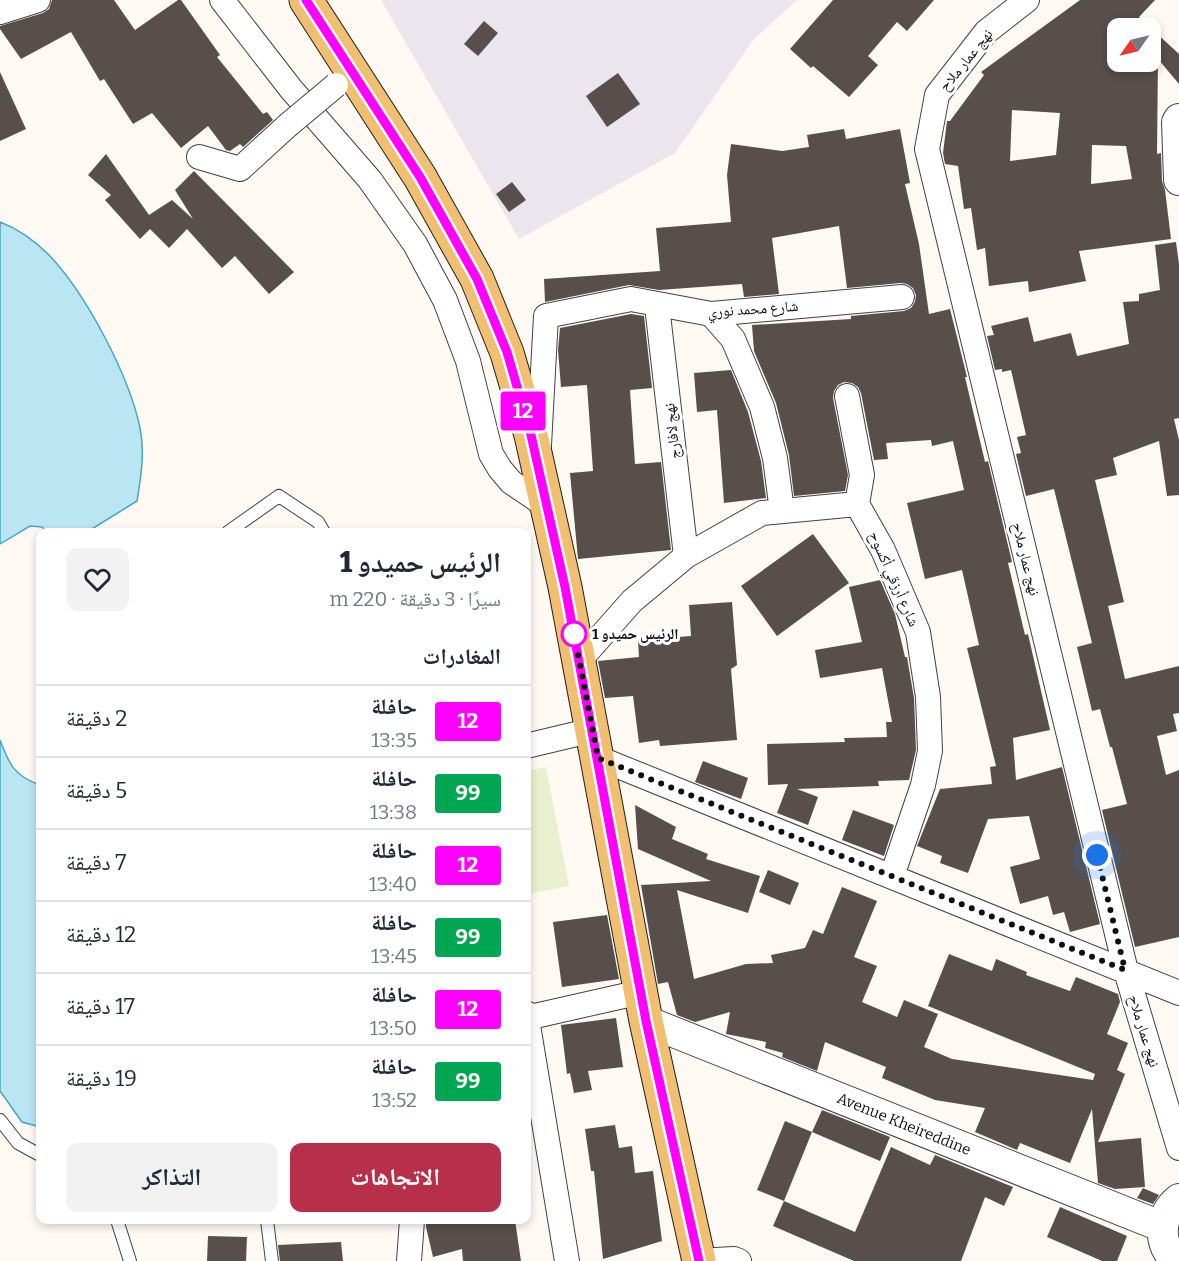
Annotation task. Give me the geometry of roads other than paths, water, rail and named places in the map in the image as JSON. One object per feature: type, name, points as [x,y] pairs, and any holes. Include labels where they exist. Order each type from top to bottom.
[{"type":"main road","points":[[306,0],[344,80],[420,177],[477,279],[507,352],[531,435],[565,587],[643,1007],[698,1261]]},
{"type":"street","points":[[0,12],[38,0]]},
{"type":"street","points":[[222,0],[291,89],[370,180],[415,244],[445,300],[468,361],[491,454],[511,482],[545,505]]},
{"type":"street","name":"نهج عمار ملاح","points":[[1027,0],[986,32],[938,95],[927,149],[1125,970],[1179,1148]]},
{"type":"street","points":[[199,157],[240,170],[287,126],[344,80]]},
{"type":"street","points":[[1179,119],[1177,122],[1179,180]]},
{"type":"street","name":"شارع محمد نوري","points":[[538,472],[546,316],[631,299],[657,306],[711,314],[903,297]]},
{"type":"street","name":"نهج لافارج","points":[[657,306],[686,556]]},
{"type":"street","points":[[711,314],[733,339],[762,407],[775,458],[782,511]]},
{"type":"street","points":[[579,662],[632,601],[686,556],[762,513],[857,504],[862,475],[847,396]]},
{"type":"street","name":"شارع أرزقي أكسوح","points":[[857,504],[883,550],[918,632],[928,697],[930,751],[928,762],[923,785],[892,876]]},
{"type":"street","points":[[531,746],[595,744],[892,876],[1179,993]]},
{"type":"street","points":[[531,1018],[643,1007]]},
{"type":"street","name":"Avenue Kheireddine","points":[[643,1007],[1163,1227]]},
{"type":"street","points":[[531,1042],[567,1261]]},
{"type":"street","points":[[1176,1261],[1162,1238],[1166,1213],[1179,1199]]},
{"type":"street","points":[[409,1261],[412,1224]]},
{"type":"street","points":[[698,1261],[734,1259],[739,1261]]},
{"type":"lane","points":[[234,528],[279,496],[318,522],[322,528]]},
{"type":"lane","points":[[0,1120],[18,1143],[36,1153]]},
{"type":"lane","points":[[118,1224],[130,1261]]},
{"type":"lane","points":[[267,1224],[272,1261]]},
{"type":"water","points":[[0,222],[26,236],[49,255],[63,271],[91,313],[126,384],[140,428],[142,455],[137,501],[93,528],[30,526],[0,544]]},
{"type":"water","points":[[0,740],[6,756],[18,773],[36,783],[36,1126],[22,1122],[0,1091]]},
{"type":"place","name":"الرئيس حميدو 1","points":[[574,634]]}]
